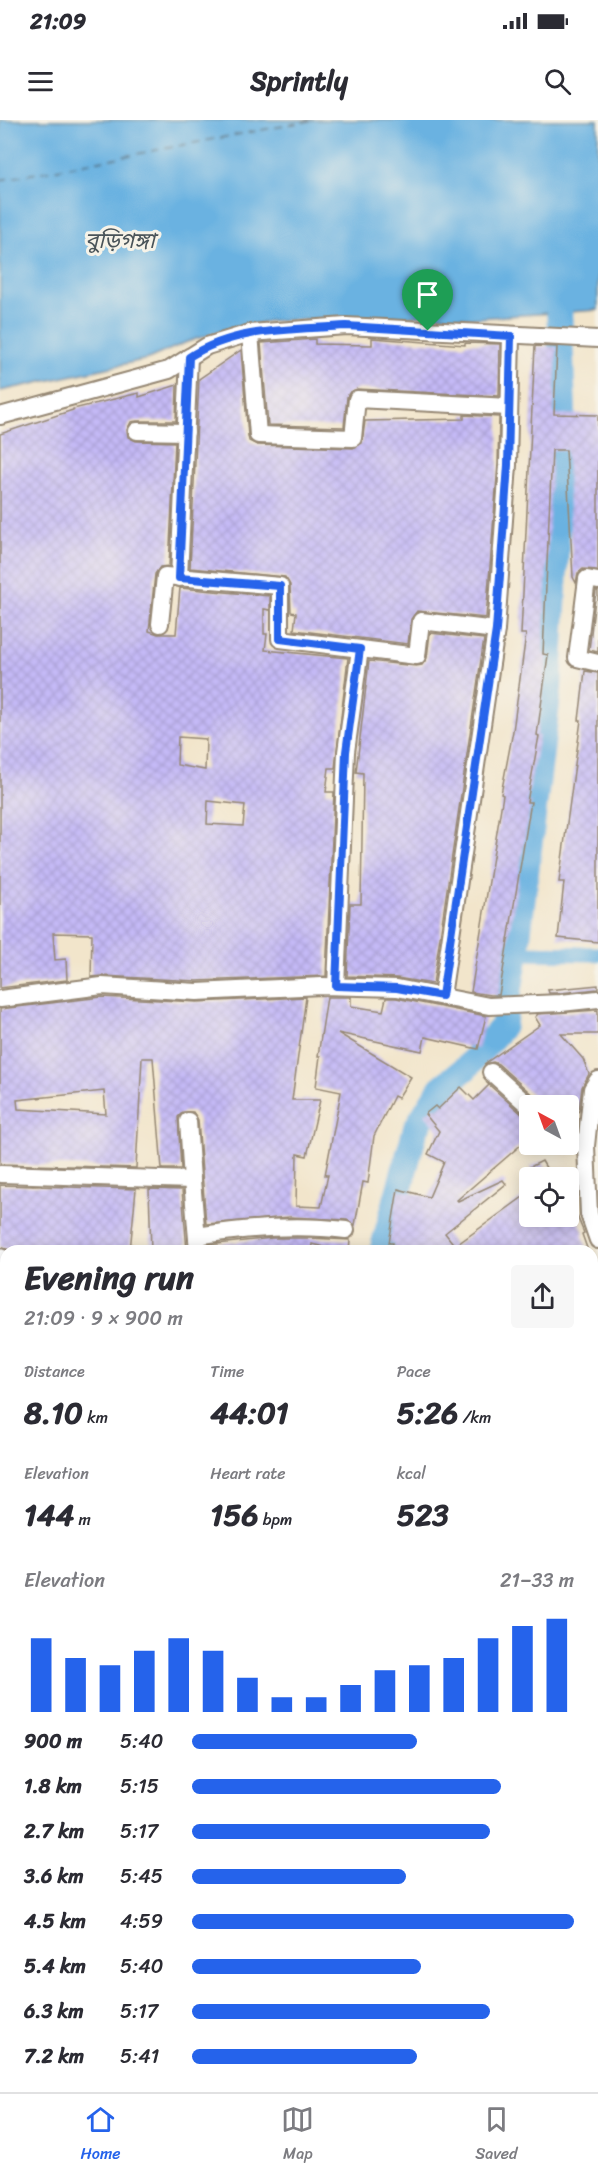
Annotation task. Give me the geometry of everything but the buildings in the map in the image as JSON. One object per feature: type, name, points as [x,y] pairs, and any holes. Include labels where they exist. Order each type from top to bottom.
[{"type":"street","points":[[0,416],[169,370],[207,346],[250,333],[346,326],[598,339]]},
{"type":"street","points":[[250,333],[258,435],[353,438],[357,399],[509,407]]},
{"type":"street","points":[[442,996],[496,630],[508,465],[511,336]]},
{"type":"street","points":[[179,578],[189,357]]},
{"type":"street","points":[[137,431],[186,432]]},
{"type":"street","points":[[160,624],[165,576],[280,586],[280,639],[417,656],[421,621],[496,630]]},
{"type":"street","points":[[598,581],[587,579],[577,658],[598,663]]},
{"type":"street","points":[[336,986],[346,752],[360,649]]},
{"type":"street","points":[[0,999],[102,986],[196,992],[336,986],[397,988],[489,1006],[598,999]]},
{"type":"street","points":[[491,1072],[519,1097]]},
{"type":"street","points":[[598,1080],[592,1089],[586,1146],[589,1214],[598,1240]]},
{"type":"street","points":[[188,1121],[198,1244],[239,1230],[328,1228],[346,1230]]},
{"type":"street","points":[[579,1142],[586,1146]]},
{"type":"street","points":[[0,1173],[192,1180]]},
{"type":"water","name":"বুড়িগঙ্গা","points":[[0,120],[598,120],[598,310],[477,318],[428,315],[270,321],[227,329],[187,342],[148,359],[0,391]]},
{"type":"waterway","points":[[384,1245],[416,1128],[441,1088],[466,1068],[503,1026],[516,953],[549,688],[563,410],[558,279]]},
{"type":"waterway","points":[[516,953],[598,954]]},
{"type":"ferry route","points":[[0,180],[314,120]]},
{"type":"route","points":[[346,326],[428,331],[511,336],[508,465],[496,630],[442,996],[397,988],[336,986],[346,752],[360,649],[280,639],[280,586],[179,578],[189,357],[207,346],[250,333],[346,326]]}]
